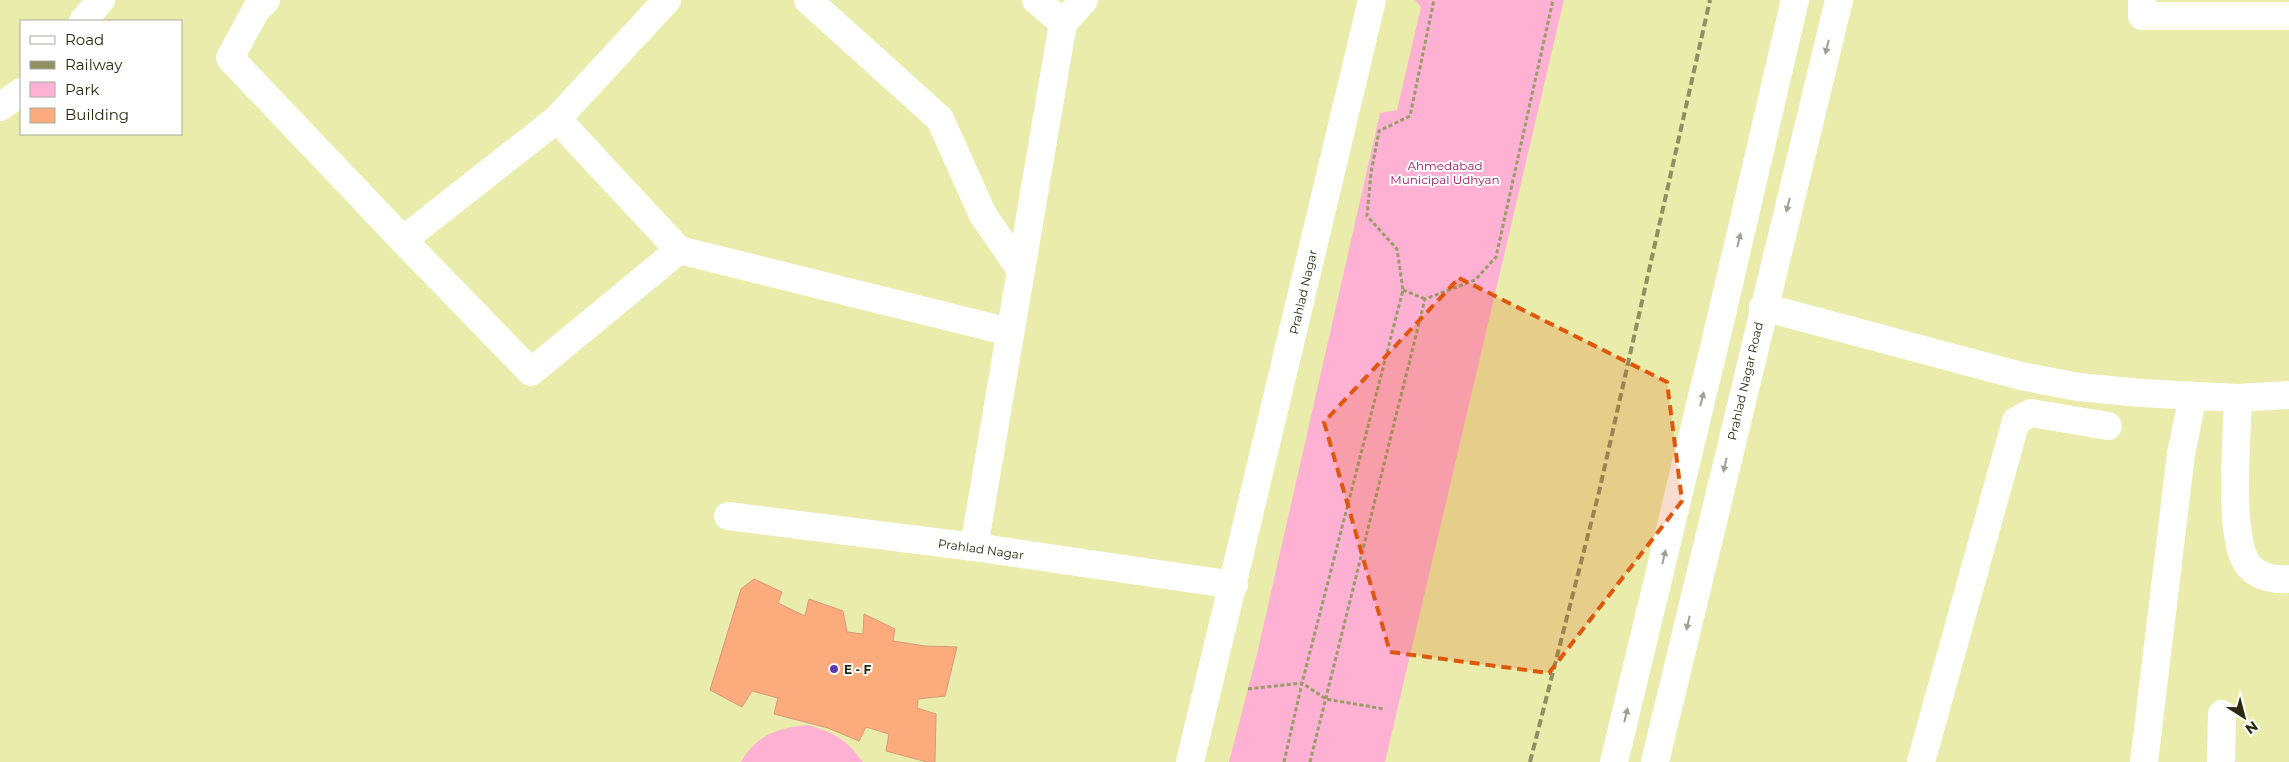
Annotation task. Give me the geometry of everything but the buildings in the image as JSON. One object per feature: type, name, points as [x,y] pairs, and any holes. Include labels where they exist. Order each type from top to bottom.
[{"type":"street","points":[[84,20],[102,0]]},
{"type":"street","points":[[266,0],[256,10],[230,58],[531,372],[679,250]]},
{"type":"street","points":[[403,240],[557,119],[667,0]]},
{"type":"street","points":[[808,0],[940,119],[984,215],[1021,270]]},
{"type":"street","points":[[1036,0],[1063,23]]},
{"type":"street","points":[[974,547],[1063,23],[1084,0]]},
{"type":"street","name":"Prahlad Nagar","points":[[1190,762],[1372,0]]},
{"type":"street","points":[[1614,762],[1719,328],[1795,0]]},
{"type":"street","name":"Prahlad Nagar Road","points":[[1654,762],[1838,0]]},
{"type":"street","points":[[2142,0],[2142,16],[2289,16]]},
{"type":"street","points":[[0,107],[20,93]]},
{"type":"street","points":[[557,119],[679,250],[1010,332]]},
{"type":"street","points":[[1763,307],[2022,376],[2078,387],[2141,393],[2238,398],[2289,395]]},
{"type":"street","points":[[2144,762],[2181,454],[2193,396]]},
{"type":"street","points":[[2238,398],[2236,525],[2244,558],[2255,571],[2274,580],[2289,579]]},
{"type":"street","points":[[1921,762],[2016,421],[2031,413],[2108,426]]},
{"type":"street","name":"Prahlad Nagar","points":[[728,516],[974,547],[1234,584]]},
{"type":"street","points":[[2221,762],[2222,714]]},
{"type":"path","points":[[1284,762],[1302,683],[1403,290],[1397,249],[1367,216],[1370,173],[1379,131],[1410,116],[1434,0]]},
{"type":"path","points":[[1403,290],[1425,299],[1475,280],[1496,258],[1553,0]]},
{"type":"path","points":[[1310,762],[1425,299]]},
{"type":"path","points":[[1248,689],[1302,683],[1326,699],[1384,709]]},
{"type":"highlighted area","points":[[1459,278],[1667,382],[1682,501],[1549,673],[1390,652],[1324,422]]},
{"type":"green space","name":"Ahmedabad Municipal Udhyan","points":[[1415,0],[1564,0],[1385,762],[1229,762],[1257,654],[1380,113],[1397,110],[1421,7]]},
{"type":"green space","points":[[808,725],[833,734],[845,742],[863,762],[741,762],[754,745],[769,734],[787,728]]},
{"type":"railway","points":[[1530,762],[1599,492],[1710,0]]},
{"type":"place","name":"E - F","points":[[834,669]]}]
